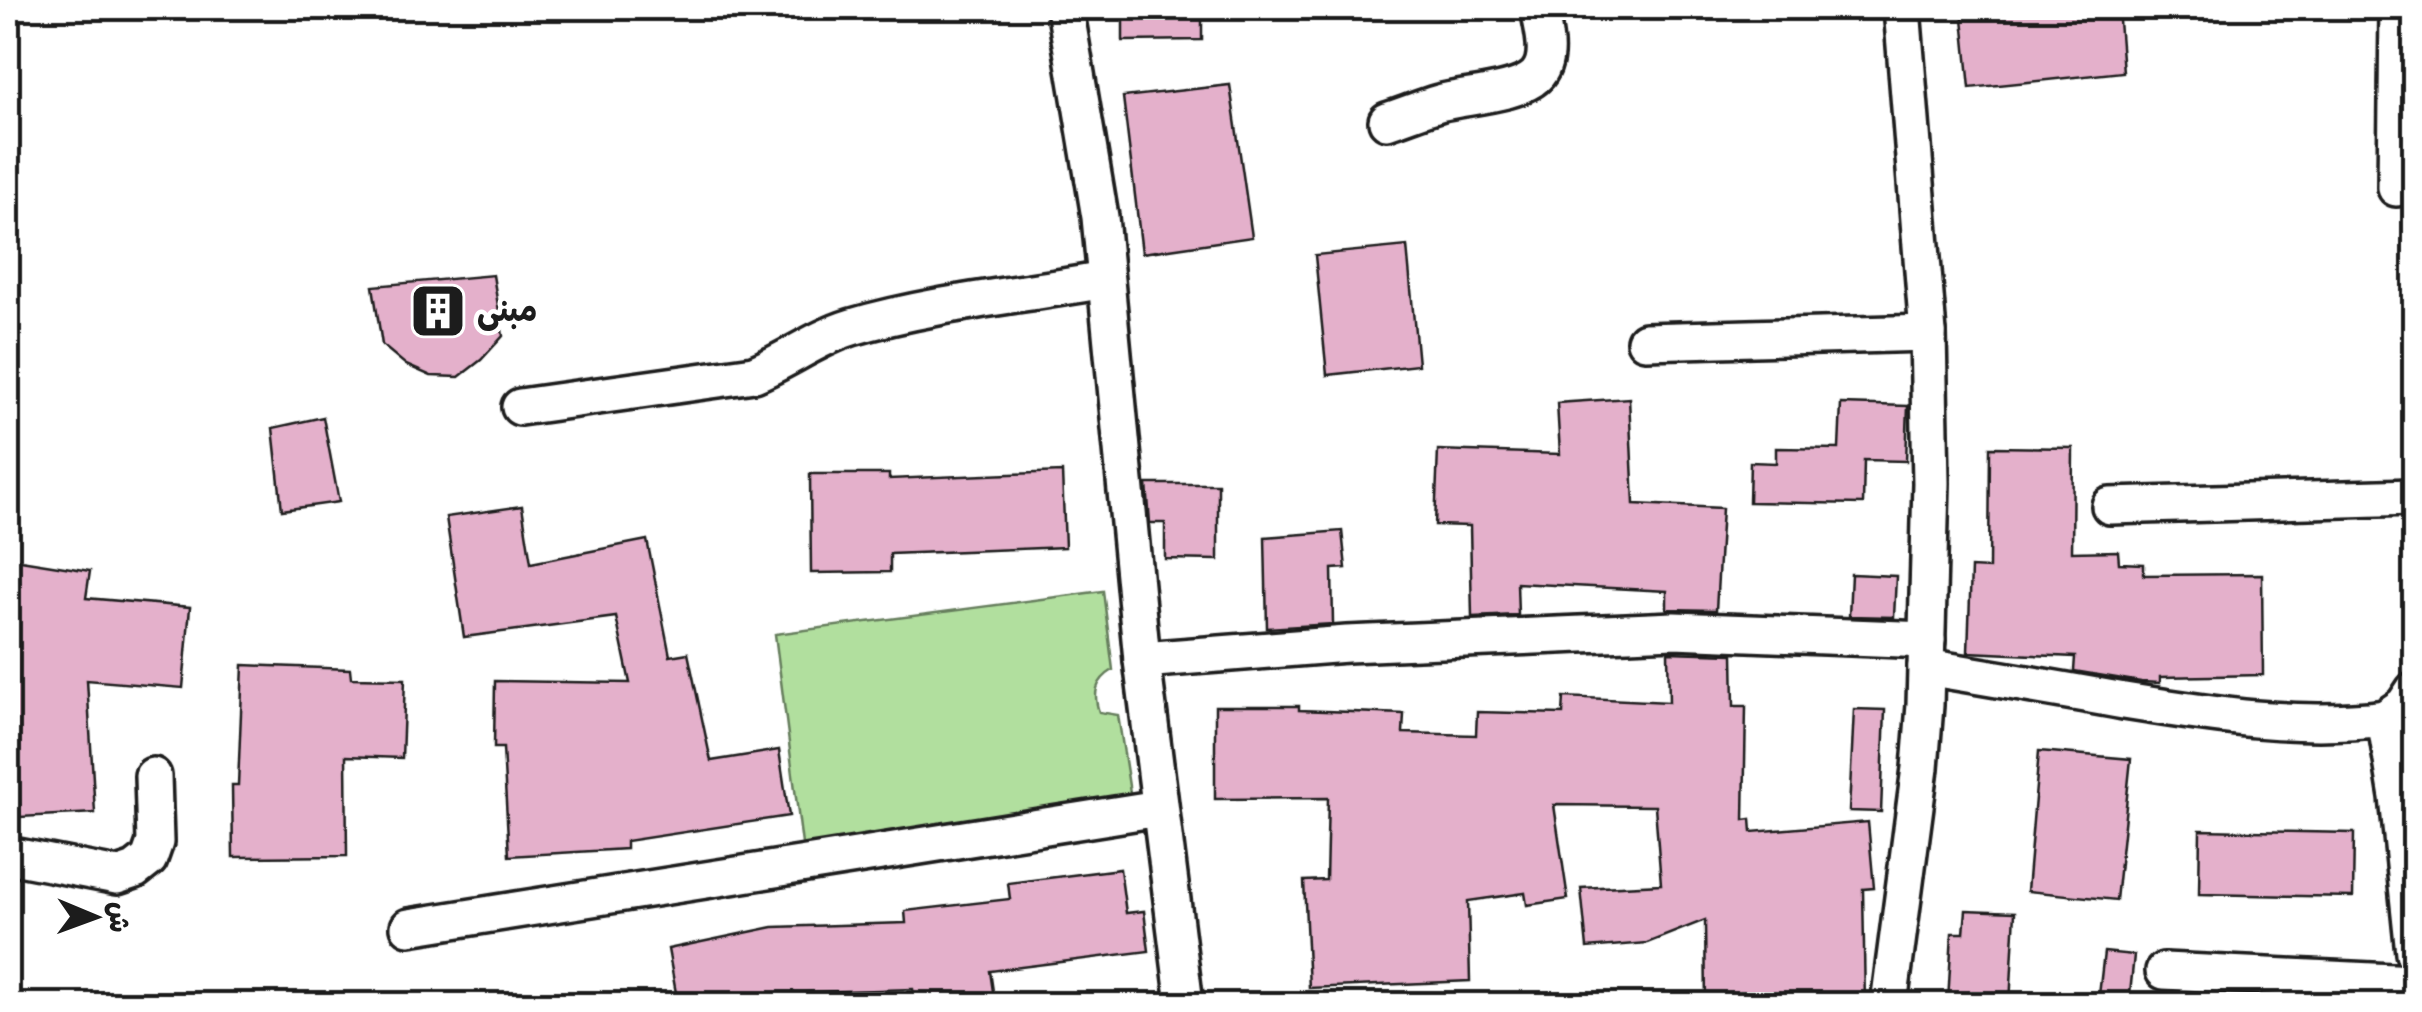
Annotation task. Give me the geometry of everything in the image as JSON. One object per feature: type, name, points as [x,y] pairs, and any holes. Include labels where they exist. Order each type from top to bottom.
[{"type":"street","points":[[1065,8],[1092,156],[1142,660],[1185,1004]]},
{"type":"street","points":[[1388,121],[1438,103],[1515,87],[1537,75],[1544,60],[1545,44],[1538,8]]},
{"type":"street","points":[[1889,1004],[1920,768],[1931,483],[1928,333],[1902,8]]},
{"type":"street","points":[[2396,188],[2398,8]]},
{"type":"street","points":[[520,407],[754,374],[783,362],[814,341],[851,328],[1106,280]]},
{"type":"street","points":[[1645,342],[1928,333]]},
{"type":"street","points":[[2110,506],[2414,497]]},
{"type":"street","points":[[1142,660],[1347,644],[1639,631],[1926,654],[2226,717],[2294,723],[2385,718],[2404,705],[2414,690]]},
{"type":"street","points":[[2385,718],[2396,782],[2414,953]]},
{"type":"street","points":[[8,856],[117,876],[135,870],[149,859],[155,842],[153,776]]},
{"type":"street","points":[[409,927],[1159,808]]},
{"type":"street","points":[[2164,971],[2414,983]]},
{"type":"green space","points":[[1103,591],[1113,670],[1099,683],[1096,699],[1099,712],[1118,715],[1131,799],[803,852],[775,634]]},
{"type":"building","points":[[1123,8],[1202,8],[1202,40],[1123,41]]},
{"type":"building","points":[[1962,8],[2118,8],[2123,72],[1970,88]]},
{"type":"building","points":[[1230,85],[1252,237],[1142,253],[1123,97]]},
{"type":"building","points":[[1407,246],[1418,365],[1327,375],[1315,255]]},
{"type":"building","name":"مبنى","points":[[493,275],[503,336],[459,377],[431,376],[406,365],[382,345],[373,286]]},
{"type":"building","points":[[1629,398],[1634,504],[1722,508],[1716,610],[1667,609],[1667,591],[1517,583],[1518,615],[1472,617],[1470,526],[1435,525],[1438,450],[1560,454],[1557,403]]},
{"type":"building","points":[[1841,404],[1908,406],[1906,461],[1864,460],[1863,504],[1749,502],[1750,462],[1776,463],[1776,448],[1839,449]]},
{"type":"building","points":[[323,417],[339,502],[282,510],[273,428]]},
{"type":"building","points":[[1990,447],[2073,448],[2072,552],[2118,551],[2119,563],[2144,564],[2144,575],[2262,574],[2263,675],[2160,677],[2160,683],[2141,682],[2074,671],[2075,657],[1968,652],[1971,568],[1989,569]]},
{"type":"building","points":[[1062,472],[1065,547],[890,554],[890,572],[811,573],[810,474],[889,474],[889,479]]},
{"type":"building","points":[[1147,484],[1218,484],[1218,560],[1165,559],[1165,523],[1150,523]]},
{"type":"building","points":[[522,506],[531,563],[647,540],[670,656],[688,653],[711,761],[779,750],[789,816],[626,841],[626,849],[509,856],[503,748],[494,748],[495,681],[630,683],[616,617],[464,637],[446,517]]},
{"type":"building","points":[[1342,531],[1346,568],[1332,569],[1333,624],[1267,628],[1265,537]]},
{"type":"building","points":[[8,558],[90,571],[86,598],[190,607],[183,688],[87,680],[95,813],[20,817],[13,708],[8,707]]},
{"type":"building","points":[[1851,574],[1896,576],[1894,617],[1849,616]]},
{"type":"building","points":[[1668,652],[1733,654],[1734,706],[1746,706],[1744,820],[1751,819],[1752,832],[1868,822],[1874,888],[1863,889],[1865,1004],[1706,1004],[1705,920],[1647,943],[1587,948],[1581,888],[1661,884],[1655,806],[1554,805],[1568,899],[1527,905],[1525,893],[1468,901],[1470,981],[1309,988],[1304,881],[1326,880],[1328,798],[1215,799],[1215,706],[1299,706],[1299,710],[1404,714],[1403,733],[1476,735],[1477,712],[1563,714],[1564,697],[1669,702]]},
{"type":"building","points":[[243,665],[350,669],[351,678],[405,679],[402,758],[346,756],[347,856],[233,857],[232,785],[238,785]]},
{"type":"building","points":[[1854,709],[1885,710],[1881,812],[1849,811]]},
{"type":"building","points":[[2039,751],[2131,759],[2116,900],[2027,891]]},
{"type":"building","points":[[2200,830],[2354,833],[2353,897],[2199,894]]},
{"type":"building","points":[[1120,869],[1126,913],[1144,911],[1149,951],[990,971],[994,998],[915,1004],[913,989],[778,993],[716,1004],[678,1004],[668,949],[773,927],[906,923],[905,911],[1010,899],[1008,883]]},
{"type":"building","points":[[1966,910],[2015,912],[2010,1004],[1948,1002],[1952,933],[1964,933]]},
{"type":"building","points":[[2104,952],[2134,955],[2129,1004],[2098,1004]]},
{"type":"place","name":"مبنى","points":[[438,311]]}]
